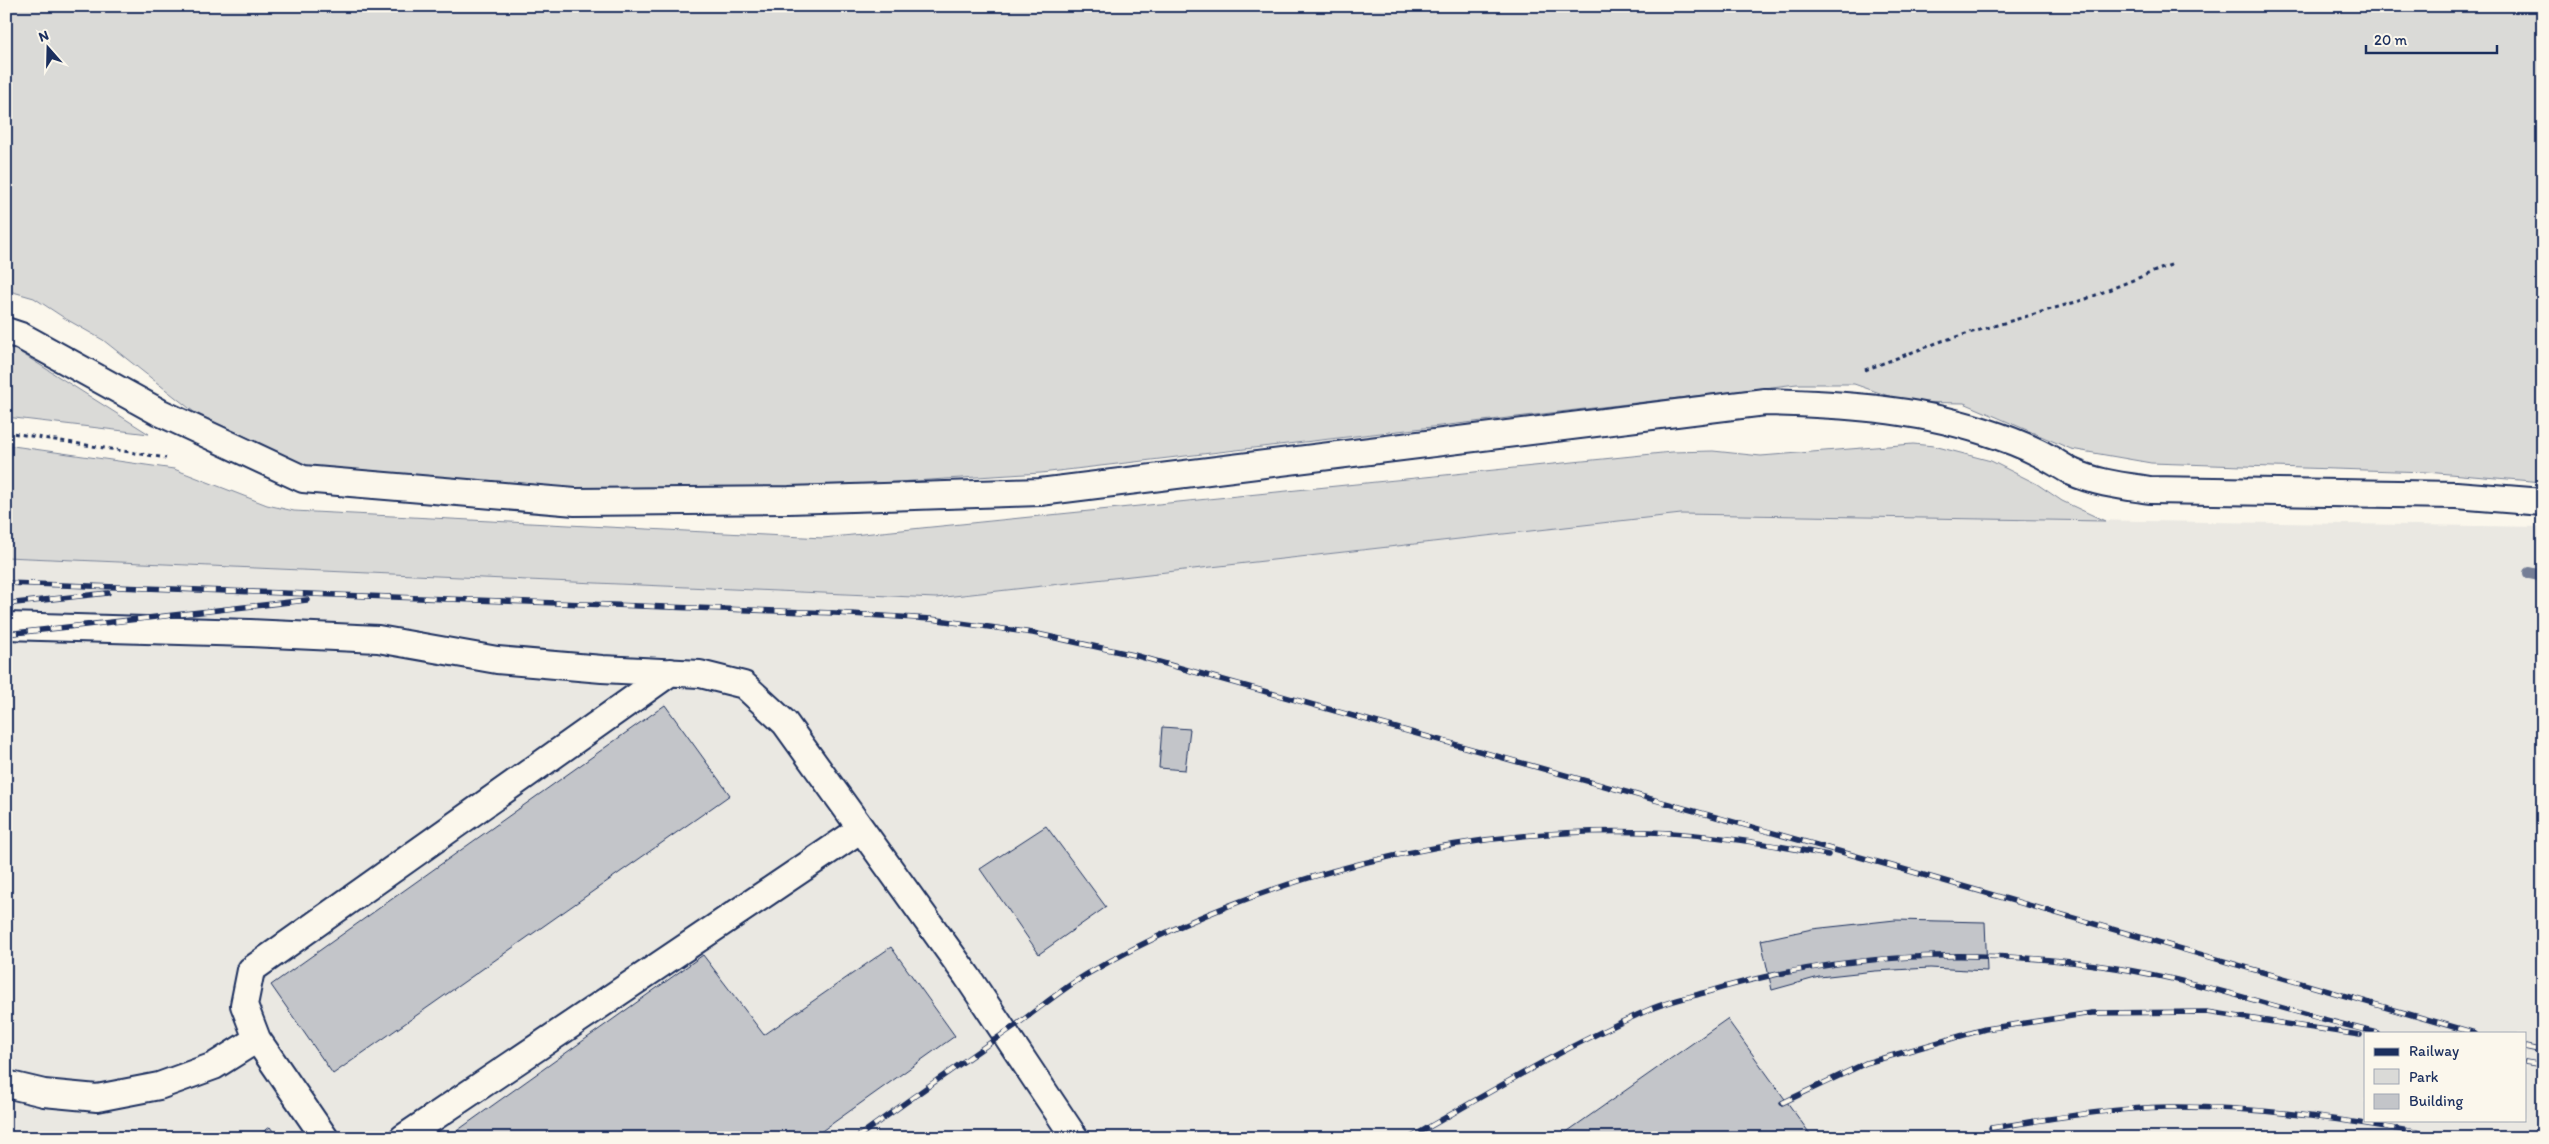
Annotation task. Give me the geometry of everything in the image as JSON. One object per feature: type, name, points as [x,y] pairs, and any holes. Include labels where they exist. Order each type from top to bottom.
[{"type":"lane","points":[[6,331],[21,336],[158,412],[303,479],[575,502],[789,500],[1040,492],[1765,402],[1844,405],[1934,419],[1982,430],[2019,444],[2074,472],[2110,483],[2150,490],[2456,495],[2543,502]]},
{"type":"lane","points":[[6,626],[250,633],[378,639],[498,660],[700,674],[744,685],[785,723],[967,976],[1075,1138]]},
{"type":"lane","points":[[325,1138],[258,1039],[244,1006],[251,970],[671,672]]},
{"type":"lane","points":[[403,1138],[862,829]]},
{"type":"lane","points":[[6,1084],[44,1093],[97,1098],[168,1083],[214,1066],[258,1039]]},
{"type":"path","points":[[1863,370],[1942,341],[2086,299],[2173,264]]},
{"type":"path","points":[[6,432],[169,458]]},
{"type":"shaded area","points":[[1681,514],[2543,527],[2543,1138],[6,1138],[6,557],[936,598]]},
{"type":"green space","points":[[6,6],[2543,6],[2543,482],[2426,472],[2151,463],[2071,449],[1964,403],[1906,402],[1854,384],[1797,384],[1041,473],[802,488],[570,491],[313,469],[194,412],[103,340],[34,298],[6,290]]},
{"type":"green space","points":[[6,347],[18,351],[149,434],[6,417]]},
{"type":"green space","points":[[1913,444],[1934,446],[1991,461],[2037,484],[2062,501],[2105,521],[1681,514],[936,598],[6,557],[6,445],[174,469],[267,505],[294,511],[823,538],[1672,452],[1713,451],[1761,456]]},
{"type":"building","points":[[665,705],[730,795],[333,1074],[271,985]]},
{"type":"building","points":[[1162,727],[1190,729],[1185,770],[1159,768]]},
{"type":"building","points":[[1046,826],[1106,907],[1039,954],[980,869]]},
{"type":"building","points":[[1895,920],[1985,922],[1987,971],[1930,968],[1875,971],[1819,977],[1772,990],[1761,940],[1812,929]]},
{"type":"building","points":[[891,947],[955,1036],[812,1138],[447,1138],[703,955],[764,1035]]},
{"type":"building","points":[[1727,1019],[1813,1138],[1558,1138]]},
{"type":"building","points":[[270,1127],[278,1138],[255,1138]]},
{"type":"waterway","points":[[2529,573],[2543,576]]},
{"type":"railway","points":[[6,583],[835,613],[931,619],[1033,633],[1134,655],[1892,866],[2472,1032]]},
{"type":"railway","points":[[6,604],[108,593]]},
{"type":"railway","points":[[6,634],[307,600]]},
{"type":"railway","points":[[856,1138],[1089,973],[1153,939],[1220,909],[1289,884],[1359,864],[1431,848],[1504,838],[1577,832],[1650,832],[1717,837],[1828,855]]},
{"type":"railway","points":[[1410,1138],[1560,1053],[1653,1008],[1757,979],[1807,968],[1859,961],[1910,957],[2013,957],[2065,961],[2116,968],[2215,989],[2374,1032]]},
{"type":"railway","points":[[1782,1103],[1866,1063],[1985,1029],[2092,1013],[2207,1012],[2360,1035]]},
{"type":"railway","points":[[2526,1047],[2543,1051]]},
{"type":"railway","points":[[2526,1062],[2543,1065]]},
{"type":"railway","points":[[1991,1128],[2124,1109],[2205,1107],[2311,1116],[2452,1138]]}]
